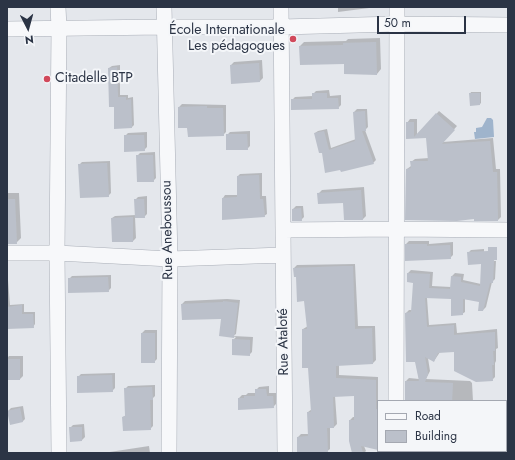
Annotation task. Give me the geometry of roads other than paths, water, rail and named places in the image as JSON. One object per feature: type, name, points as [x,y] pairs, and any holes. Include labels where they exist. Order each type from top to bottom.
[{"type":"street","points":[[58,7],[56,253],[59,453]]},
{"type":"street","name":"Rue Aneboussou","points":[[164,7],[170,259],[169,453]]},
{"type":"street","name":"Rue Ataloté","points":[[281,7],[285,453]]},
{"type":"street","points":[[396,400],[397,7]]},
{"type":"street","points":[[7,29],[164,26],[281,27],[397,24],[508,25]]},
{"type":"street","points":[[283,230],[508,230]]},
{"type":"street","points":[[7,253],[56,253],[170,259],[283,255]]},
{"type":"water","points":[[487,118],[491,118],[493,120],[494,137],[475,139],[474,132],[476,132],[476,128],[482,127]]},
{"type":"place","name":"École Internationale Les pédagogues","points":[[293,39]]},
{"type":"place","name":"Citadelle BTP","points":[[47,79]]}]
